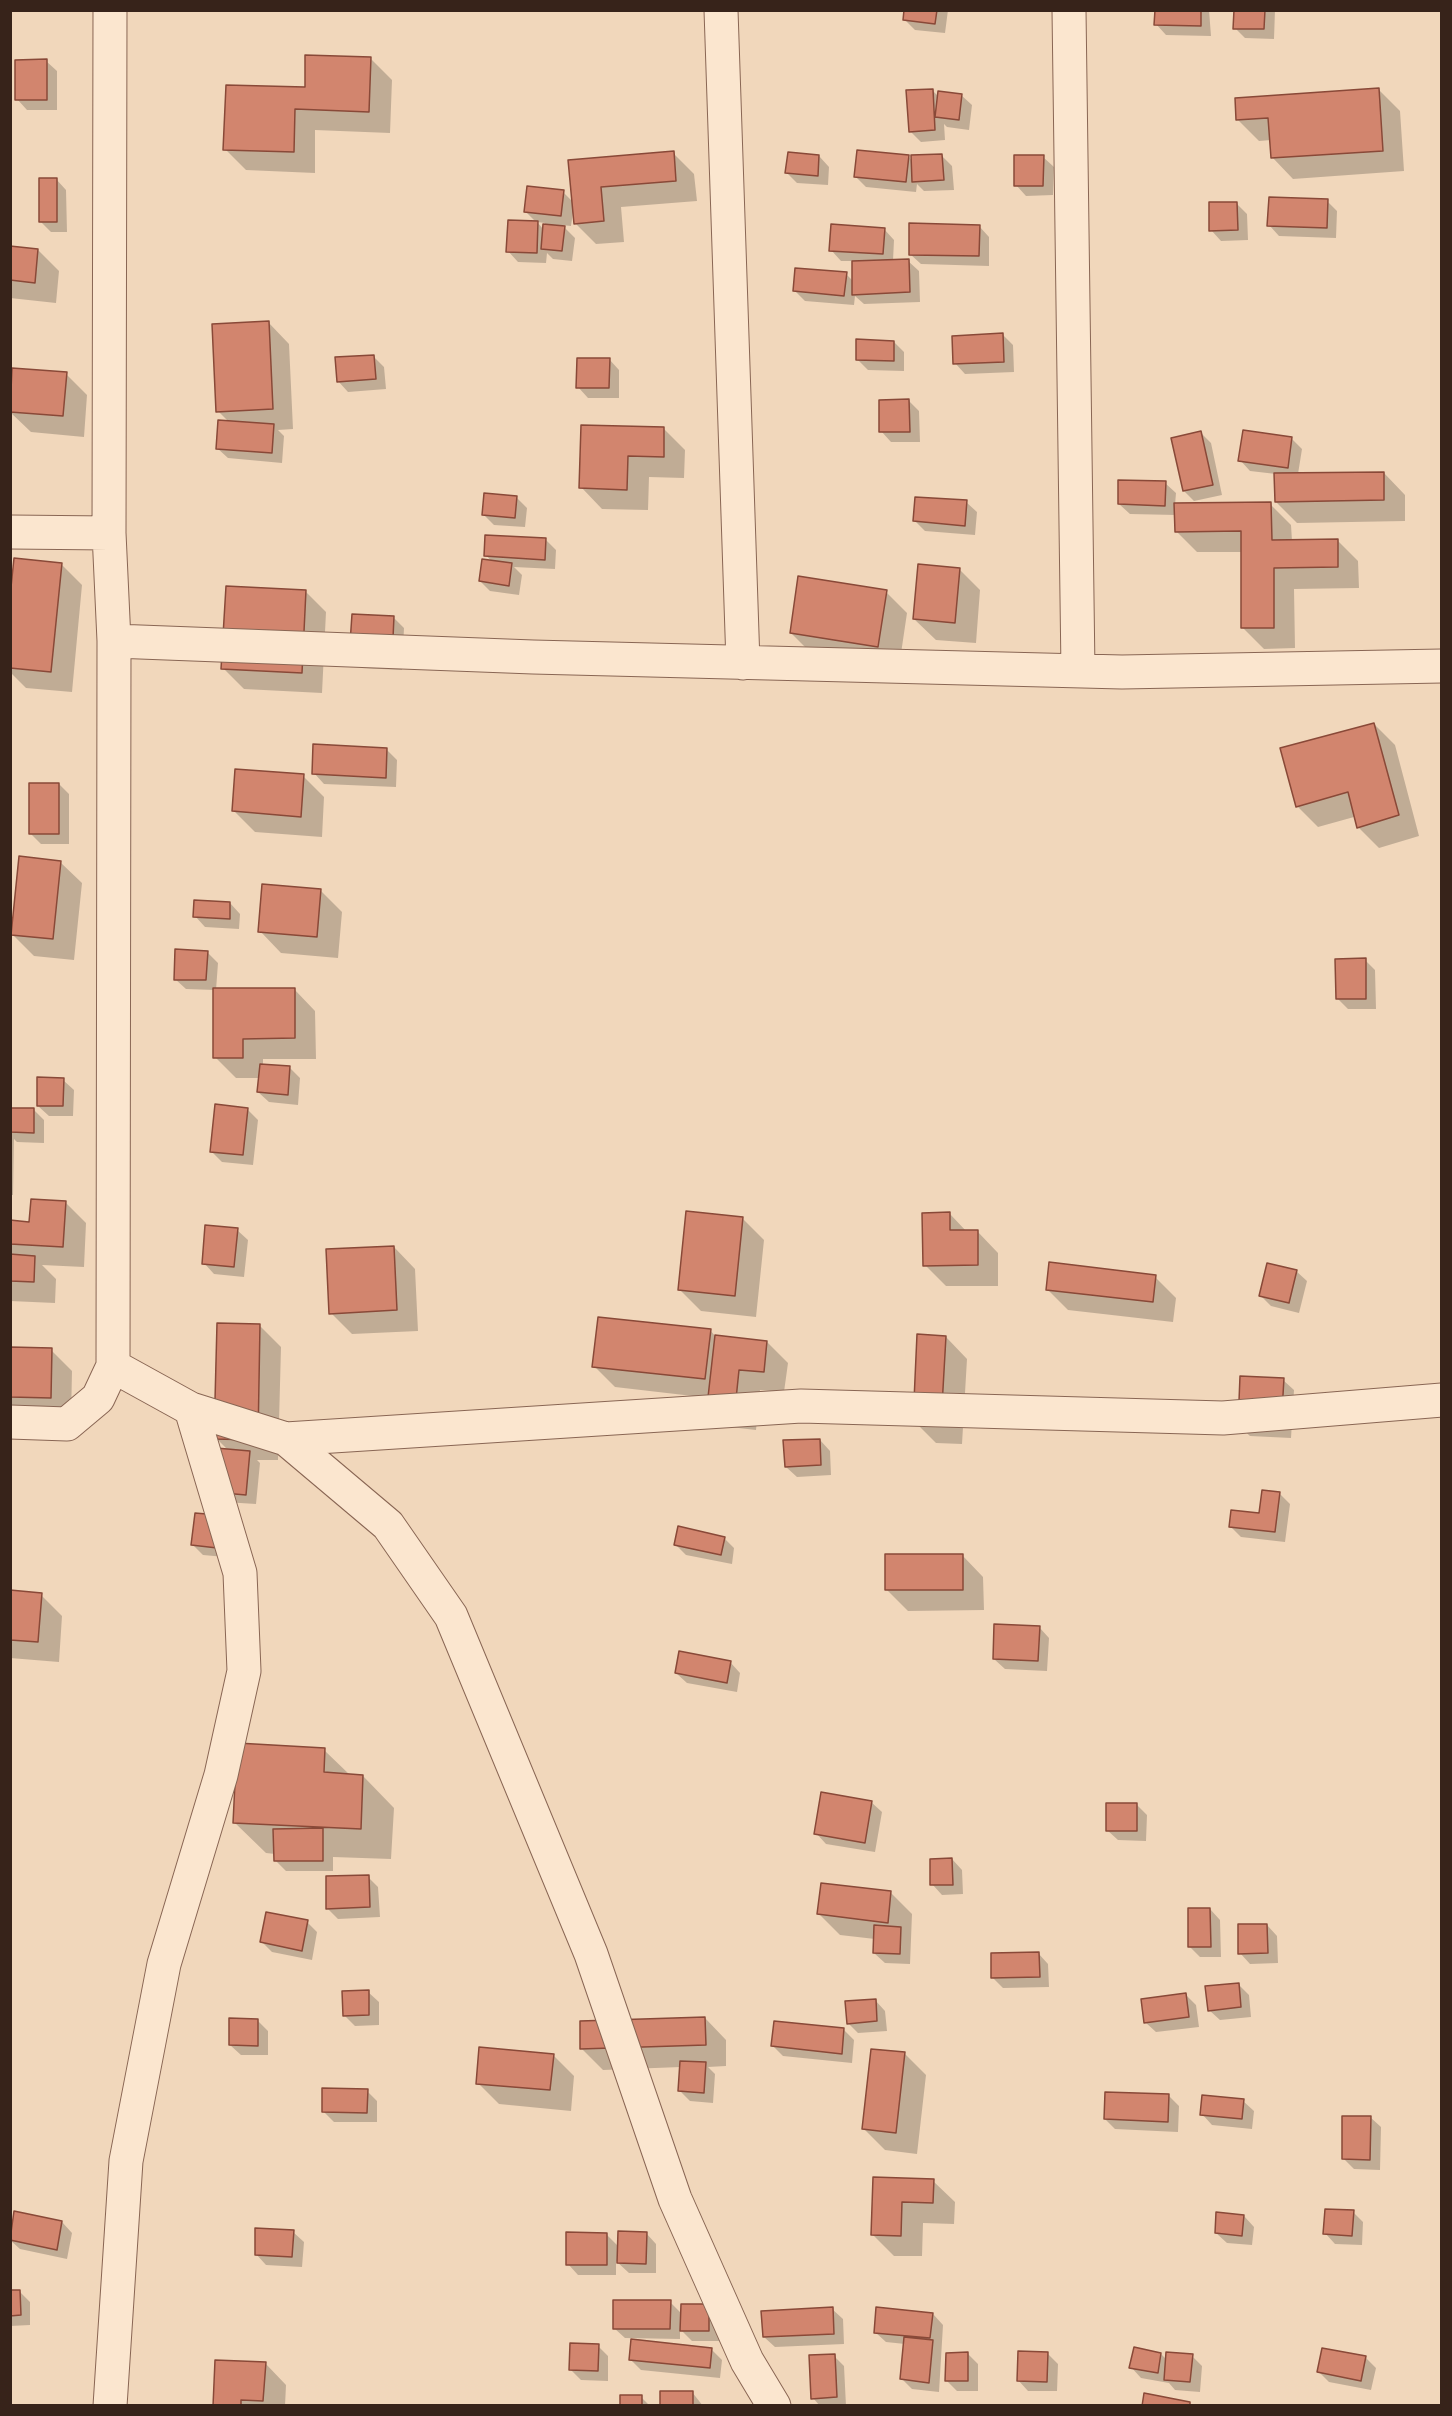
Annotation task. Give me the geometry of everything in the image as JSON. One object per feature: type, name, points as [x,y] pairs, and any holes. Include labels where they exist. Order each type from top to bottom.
[{"type":"street","points":[[10,1422],[67,1425],[98,1398],[113,1366],[114,641],[109,533],[110,10]]},
{"type":"street","points":[[721,10],[743,663]]},
{"type":"street","points":[[1069,10],[1078,671]]},
{"type":"street","points":[[10,532],[109,533]]},
{"type":"street","points":[[114,641],[743,663],[1078,671],[1442,666]]},
{"type":"street","points":[[113,1366],[192,1408],[286,1439],[801,1406],[1223,1418],[1442,1400]]},
{"type":"street","points":[[110,2406],[128,2150],[164,1964],[221,1775],[244,1671],[240,1573],[192,1408]]},
{"type":"street","points":[[286,1439],[388,1526],[451,1616],[591,1954],[675,2199],[747,2361],[774,2406]]},
{"type":"building","points":[[904,10],[937,10],[935,24],[903,20]]},
{"type":"building","points":[[1155,10],[1201,10],[1201,26],[1154,25]]},
{"type":"building","points":[[1234,10],[1265,10],[1264,29],[1233,29]]},
{"type":"building","points":[[305,55],[371,57],[369,112],[295,109],[294,152],[223,150],[226,85],[305,87]]},
{"type":"building","points":[[47,59],[47,100],[15,100],[15,60]]},
{"type":"building","points":[[1379,88],[1383,151],[1271,158],[1268,118],[1236,120],[1235,98]]},
{"type":"building","points":[[933,89],[935,130],[909,132],[906,90]]},
{"type":"building","points":[[938,91],[962,94],[959,120],[935,117]]},
{"type":"building","points":[[857,150],[909,155],[906,182],[854,177]]},
{"type":"building","points":[[674,151],[676,181],[601,187],[604,221],[574,224],[568,160]]},
{"type":"building","points":[[788,152],[819,155],[818,176],[785,173]]},
{"type":"building","points":[[942,154],[944,180],[912,182],[911,155]]},
{"type":"building","points":[[1014,155],[1044,155],[1043,186],[1014,186]]},
{"type":"building","points":[[39,178],[57,178],[57,222],[39,222]]},
{"type":"building","points":[[527,186],[564,190],[561,216],[524,212]]},
{"type":"building","points":[[1269,197],[1328,199],[1327,228],[1267,226]]},
{"type":"building","points":[[1209,202],[1237,202],[1238,230],[1209,231]]},
{"type":"building","points":[[508,220],[538,221],[537,253],[506,252]]},
{"type":"building","points":[[909,223],[980,225],[979,256],[909,255]]},
{"type":"building","points":[[543,224],[565,226],[562,251],[541,249]]},
{"type":"building","points":[[831,224],[885,228],[883,254],[829,251]]},
{"type":"building","points":[[10,246],[38,249],[35,283],[10,280]]},
{"type":"building","points":[[909,259],[910,292],[852,295],[852,261]]},
{"type":"building","points":[[795,268],[847,272],[844,296],[793,291]]},
{"type":"building","points":[[269,321],[273,409],[216,412],[212,324]]},
{"type":"building","points":[[1003,333],[1004,362],[953,364],[952,336]]},
{"type":"building","points":[[856,339],[894,341],[894,361],[856,360]]},
{"type":"building","points":[[374,355],[376,379],[337,382],[335,357]]},
{"type":"building","points":[[577,358],[610,358],[609,388],[576,388]]},
{"type":"building","points":[[12,368],[67,372],[63,416],[10,412]]},
{"type":"building","points":[[909,399],[910,432],[879,432],[879,400]]},
{"type":"building","points":[[218,420],[274,424],[272,453],[216,449]]},
{"type":"building","points":[[581,425],[664,427],[664,457],[628,456],[627,490],[579,488]]},
{"type":"building","points":[[1243,430],[1292,437],[1288,468],[1238,461]]},
{"type":"building","points":[[1201,431],[1213,485],[1183,491],[1171,438]]},
{"type":"building","points":[[1384,472],[1384,500],[1275,502],[1274,473]]},
{"type":"building","points":[[1118,480],[1166,481],[1165,506],[1118,504]]},
{"type":"building","points":[[484,493],[517,496],[515,518],[482,515]]},
{"type":"building","points":[[915,497],[967,500],[965,526],[913,521]]},
{"type":"building","points":[[1271,502],[1272,540],[1338,539],[1338,567],[1274,568],[1274,628],[1241,628],[1241,531],[1175,532],[1174,503]]},
{"type":"building","points":[[485,535],[546,538],[545,560],[484,556]]},
{"type":"building","points":[[14,558],[62,563],[51,672],[10,668],[10,597]]},
{"type":"building","points":[[482,559],[512,563],[509,586],[479,581]]},
{"type":"building","points":[[918,564],[960,568],[955,623],[913,619]]},
{"type":"building","points":[[798,576],[887,590],[878,647],[790,633]]},
{"type":"building","points":[[226,586],[306,590],[302,673],[221,669]]},
{"type":"building","points":[[352,614],[394,616],[392,661],[349,658]]},
{"type":"building","points":[[1374,723],[1399,815],[1357,828],[1348,792],[1296,807],[1280,748]]},
{"type":"building","points":[[313,744],[387,748],[386,778],[312,774]]},
{"type":"building","points":[[235,769],[304,774],[301,817],[232,811]]},
{"type":"building","points":[[29,783],[59,783],[59,834],[29,834]]},
{"type":"building","points":[[19,856],[61,861],[53,939],[11,935]]},
{"type":"building","points":[[262,884],[321,889],[317,937],[258,932]]},
{"type":"building","points":[[194,900],[230,902],[230,919],[193,917]]},
{"type":"building","points":[[175,949],[208,951],[206,980],[174,980]]},
{"type":"building","points":[[1366,958],[1366,999],[1336,999],[1335,959]]},
{"type":"building","points":[[213,988],[295,988],[295,1038],[243,1039],[243,1058],[213,1058]]},
{"type":"building","points":[[260,1064],[290,1066],[288,1095],[257,1092]]},
{"type":"building","points":[[37,1077],[64,1078],[63,1106],[37,1106]]},
{"type":"building","points":[[215,1104],[248,1108],[243,1155],[210,1152]]},
{"type":"building","points":[[10,1108],[34,1108],[34,1133],[10,1132]]},
{"type":"building","points":[[31,1199],[66,1201],[63,1247],[10,1244],[10,1220],[29,1222]]},
{"type":"building","points":[[686,1211],[743,1217],[735,1296],[678,1290]]},
{"type":"building","points":[[950,1212],[950,1230],[978,1230],[978,1265],[923,1266],[922,1213]]},
{"type":"building","points":[[205,1225],[238,1228],[234,1267],[202,1264]]},
{"type":"building","points":[[394,1246],[397,1310],[329,1314],[326,1249]]},
{"type":"building","points":[[10,1254],[35,1256],[34,1282],[10,1281]]},
{"type":"building","points":[[1049,1262],[1156,1275],[1153,1302],[1046,1290]]},
{"type":"building","points":[[1267,1263],[1297,1270],[1289,1303],[1259,1296]]},
{"type":"building","points":[[598,1317],[711,1329],[705,1379],[592,1367]]},
{"type":"building","points":[[217,1323],[260,1324],[258,1440],[214,1439]]},
{"type":"building","points":[[917,1334],[946,1336],[941,1424],[913,1423]]},
{"type":"building","points":[[715,1335],[767,1341],[764,1372],[739,1370],[735,1409],[707,1406]]},
{"type":"building","points":[[10,1347],[52,1348],[51,1398],[10,1397]]},
{"type":"building","points":[[1240,1376],[1284,1378],[1281,1429],[1238,1426]]},
{"type":"building","points":[[820,1439],[821,1465],[785,1467],[783,1440]]},
{"type":"building","points":[[216,1448],[250,1451],[246,1495],[212,1492]]},
{"type":"building","points":[[1262,1490],[1280,1492],[1275,1532],[1229,1527],[1231,1510],[1259,1513]]},
{"type":"building","points":[[195,1513],[230,1516],[226,1549],[191,1545]]},
{"type":"building","points":[[678,1526],[725,1537],[721,1555],[674,1545]]},
{"type":"building","points":[[885,1554],[963,1554],[963,1590],[885,1590]]},
{"type":"building","points":[[10,1590],[42,1593],[38,1642],[10,1640]]},
{"type":"building","points":[[994,1624],[1040,1626],[1038,1661],[993,1659]]},
{"type":"building","points":[[679,1651],[731,1661],[727,1683],[675,1673]]},
{"type":"building","points":[[237,1743],[325,1748],[324,1772],[363,1775],[361,1829],[233,1823]]},
{"type":"building","points":[[821,1792],[872,1801],[865,1843],[814,1834]]},
{"type":"building","points":[[1106,1803],[1137,1803],[1137,1831],[1106,1831]]},
{"type":"building","points":[[323,1828],[323,1861],[274,1861],[273,1829]]},
{"type":"building","points":[[952,1858],[953,1885],[930,1885],[930,1859]]},
{"type":"building","points":[[369,1875],[370,1907],[326,1909],[326,1876]]},
{"type":"building","points":[[821,1883],[891,1891],[888,1923],[817,1914]]},
{"type":"building","points":[[1188,1908],[1210,1908],[1211,1947],[1188,1947]]},
{"type":"building","points":[[266,1912],[308,1920],[302,1951],[260,1942]]},
{"type":"building","points":[[1238,1924],[1267,1924],[1268,1953],[1238,1954]]},
{"type":"building","points":[[874,1925],[901,1927],[900,1954],[873,1953]]},
{"type":"building","points":[[1039,1952],[1040,1977],[991,1978],[991,1953]]},
{"type":"building","points":[[1239,1983],[1241,2007],[1208,2011],[1205,1986]]},
{"type":"building","points":[[369,1990],[369,2015],[343,2016],[342,1991]]},
{"type":"building","points":[[1186,1993],[1189,2017],[1144,2023],[1141,1999]]},
{"type":"building","points":[[876,1999],[877,2021],[847,2024],[845,2001]]},
{"type":"building","points":[[705,2017],[706,2045],[580,2049],[580,2021]]},
{"type":"building","points":[[229,2018],[258,2019],[258,2046],[229,2045]]},
{"type":"building","points":[[774,2021],[844,2028],[842,2054],[771,2046]]},
{"type":"building","points":[[479,2047],[554,2054],[550,2090],[476,2084]]},
{"type":"building","points":[[871,2049],[905,2052],[896,2133],[862,2129]]},
{"type":"building","points":[[680,2061],[706,2062],[704,2093],[678,2091]]},
{"type":"building","points":[[322,2088],[368,2089],[367,2113],[322,2112]]},
{"type":"building","points":[[1105,2092],[1169,2094],[1168,2122],[1104,2119]]},
{"type":"building","points":[[1202,2095],[1244,2099],[1242,2119],[1200,2115]]},
{"type":"building","points":[[1342,2116],[1371,2116],[1370,2160],[1342,2159]]},
{"type":"building","points":[[873,2177],[934,2179],[933,2203],[902,2202],[901,2236],[871,2235]]},
{"type":"building","points":[[1325,2209],[1354,2210],[1352,2236],[1323,2234]]},
{"type":"building","points":[[14,2211],[62,2221],[57,2250],[10,2240]]},
{"type":"building","points":[[1216,2212],[1244,2215],[1242,2236],[1215,2233]]},
{"type":"building","points":[[255,2228],[294,2230],[292,2257],[255,2255]]},
{"type":"building","points":[[618,2231],[647,2232],[646,2264],[617,2263]]},
{"type":"building","points":[[566,2232],[607,2233],[607,2265],[566,2265]]},
{"type":"building","points":[[10,2290],[20,2290],[21,2315],[10,2316]]},
{"type":"building","points":[[613,2300],[671,2300],[670,2329],[613,2329]]},
{"type":"building","points":[[681,2304],[709,2304],[709,2331],[680,2331]]},
{"type":"building","points":[[833,2307],[834,2334],[763,2337],[761,2311]]},
{"type":"building","points":[[876,2307],[933,2313],[930,2338],[874,2333]]},
{"type":"building","points":[[904,2337],[933,2340],[929,2383],[900,2379]]},
{"type":"building","points":[[631,2339],[712,2348],[710,2368],[629,2360]]},
{"type":"building","points":[[570,2343],[599,2344],[598,2371],[569,2370]]},
{"type":"building","points":[[1134,2347],[1161,2353],[1158,2373],[1129,2368]]},
{"type":"building","points":[[1322,2348],[1366,2356],[1361,2381],[1317,2372]]},
{"type":"building","points":[[1018,2351],[1048,2352],[1047,2382],[1017,2381]]},
{"type":"building","points":[[968,2352],[968,2381],[945,2381],[946,2353]]},
{"type":"building","points":[[1166,2352],[1193,2354],[1190,2382],[1164,2380]]},
{"type":"building","points":[[835,2354],[837,2397],[811,2399],[809,2355]]},
{"type":"building","points":[[215,2360],[266,2362],[263,2401],[241,2400],[241,2406],[213,2406]]},
{"type":"building","points":[[660,2391],[693,2391],[693,2406],[660,2406]]},
{"type":"building","points":[[1144,2393],[1190,2402],[1190,2406],[1142,2406]]},
{"type":"building","points":[[620,2395],[642,2395],[642,2406],[620,2406]]}]
